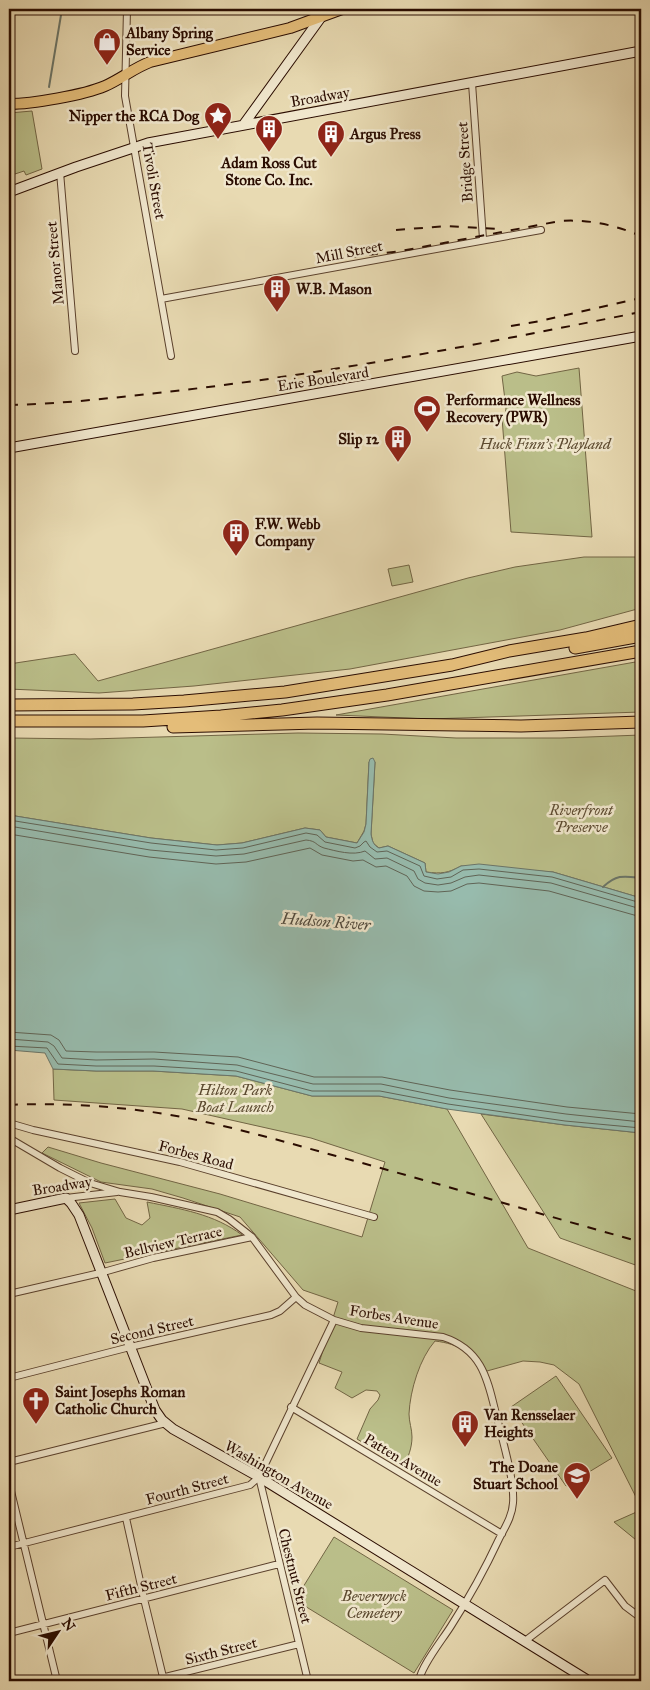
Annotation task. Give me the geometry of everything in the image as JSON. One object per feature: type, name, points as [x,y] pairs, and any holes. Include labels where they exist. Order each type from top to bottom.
[{"type":"highway","points":[[9,705],[133,704],[235,697],[326,686],[452,665],[641,625]]},
{"type":"highway","points":[[452,665],[512,659],[641,636]]},
{"type":"highway","points":[[9,721],[93,722],[162,720],[282,710],[396,694],[641,651]]},
{"type":"highway","points":[[9,698],[55,705]]},
{"type":"highway","points":[[9,728],[107,729],[307,723],[521,726],[641,722]]},
{"type":"main road","points":[[9,104],[103,87],[138,66],[150,62],[290,28],[324,13],[342,9]]},
{"type":"street","name":"Tivoli Street","points":[[127,9],[125,96],[172,356]]},
{"type":"street","points":[[244,124],[324,13]]},
{"type":"street","name":"Broadway","points":[[9,192],[135,146],[244,124],[641,51]]},
{"type":"street","name":"Bridge Street","points":[[472,83],[483,239]]},
{"type":"street","name":"Manor Street","points":[[60,172],[75,351]]},
{"type":"street","name":"Mill Street","points":[[161,299],[483,239],[541,230]]},
{"type":"street","name":"Erie Boulevard","points":[[9,448],[641,336]]},
{"type":"street","name":"Forbes Road","points":[[9,1123],[180,1162],[374,1217]]},
{"type":"street","name":"Forbes Avenue","points":[[9,1138],[90,1183],[120,1192],[217,1212],[252,1237],[296,1298],[334,1320],[361,1328],[443,1337],[453,1340],[466,1348],[476,1359],[484,1372],[490,1389],[513,1494],[513,1504],[510,1518],[486,1568],[424,1668],[419,1681]]},
{"type":"street","name":"Broadway","points":[[9,1210],[66,1198],[120,1192]]},
{"type":"street","name":"Washington Avenue","points":[[66,1198],[79,1215],[155,1410],[166,1423],[231,1463],[258,1477],[589,1681]]},
{"type":"street","name":"Bellview Terrace","points":[[9,1294],[100,1273],[153,1258],[252,1237]]},
{"type":"street","name":"Second Street","points":[[9,1378],[130,1347],[271,1315],[280,1311],[296,1298]]},
{"type":"street","points":[[258,1477],[334,1320]]},
{"type":"street","name":"Patten Avenue","points":[[291,1407],[502,1534]]},
{"type":"street","points":[[9,1462],[166,1423]]},
{"type":"street","name":"Fourth Street","points":[[9,1547],[245,1486],[258,1477]]},
{"type":"street","name":"Chestnut Street","points":[[258,1477],[308,1681]]},
{"type":"street","points":[[9,1482],[57,1681]]},
{"type":"street","points":[[126,1518],[164,1679]]},
{"type":"street","name":"Fifth Street","points":[[9,1633],[279,1564]]},
{"type":"street","points":[[525,1641],[605,1580],[625,1606],[641,1618]]},
{"type":"street","name":"Sixth Street","points":[[149,1681],[164,1679],[299,1644]]},
{"type":"green space","points":[[32,111],[42,169],[26,175],[24,171],[9,176],[9,113]]},
{"type":"green space","name":"Huck Finn's Playland","points":[[579,368],[592,537],[511,532],[502,418],[505,416],[506,408],[502,376],[517,372],[536,376]]},
{"type":"green space","points":[[584,557],[641,557],[641,608],[560,630],[350,669],[194,686],[99,693],[9,689],[9,664],[75,654],[98,681],[468,578],[515,567]]},
{"type":"green space","points":[[409,565],[413,582],[392,586],[388,569]]},
{"type":"green space","points":[[641,661],[641,712],[429,719],[336,715]]},
{"type":"green space","name":"Riverfront Preserve","points":[[298,733],[382,734],[456,738],[561,738],[641,735],[641,898],[553,872],[461,866],[445,872],[426,872],[425,863],[388,846],[379,848],[373,843],[371,834],[375,762],[369,762],[366,824],[357,843],[326,837],[320,830],[305,828],[242,843],[217,845],[151,838],[9,815],[9,768],[12,761],[9,755],[10,738],[90,739]]},
{"type":"green space","name":"Hilton Park Boat Launch","points":[[53,1069],[153,1071],[236,1076],[312,1096],[379,1096],[447,1109],[528,1248],[641,1293],[641,1507],[579,1384],[554,1365],[540,1362],[523,1361],[487,1371],[464,1350],[444,1342],[435,1341],[420,1365],[411,1395],[409,1414],[412,1434],[411,1445],[403,1467],[357,1439],[370,1409],[378,1400],[380,1395],[377,1391],[366,1390],[352,1398],[335,1388],[342,1372],[319,1363],[338,1302],[303,1290],[240,1217],[152,1189],[101,1182],[42,1153],[48,1147],[220,1194],[362,1237],[385,1162],[311,1138],[182,1109],[54,1100]]},
{"type":"green space","points":[[481,1114],[641,1133],[641,1267],[560,1238]]},
{"type":"green space","points":[[115,1199],[126,1218],[142,1225],[150,1218],[147,1202],[209,1217],[242,1235],[105,1263],[92,1228],[79,1203]]},
{"type":"green space","points":[[556,1376],[612,1458],[566,1486],[511,1407]]},
{"type":"green space","points":[[641,1510],[641,1544],[614,1522]]},
{"type":"green space","name":"Beverwyck Cemetery","points":[[334,1537],[453,1610],[414,1673],[295,1600]]},
{"type":"water","name":"Hudson River","points":[[373,758],[375,762],[371,834],[372,840],[377,847],[388,846],[425,863],[426,872],[438,874],[449,872],[461,866],[479,864],[553,872],[641,898],[641,1133],[447,1109],[379,1096],[312,1096],[236,1076],[153,1071],[53,1069],[45,1053],[9,1050],[9,815],[151,838],[217,845],[242,843],[305,828],[320,830],[326,837],[357,843],[364,832],[366,824],[369,762]]},
{"type":"waterway","points":[[49,87],[62,9]]},
{"type":"waterway","points":[[603,887],[612,880],[621,877],[641,878]]},
{"type":"railway","points":[[351,257],[401,251],[560,221],[602,224],[641,236]]},
{"type":"railway","points":[[396,230],[447,226],[497,229]]},
{"type":"railway","points":[[511,326],[641,298]]},
{"type":"railway","points":[[9,405],[113,398],[234,384],[467,346],[641,312]]},
{"type":"railway","points":[[9,1105],[96,1106],[162,1113],[201,1121],[374,1166],[641,1242]]},
{"type":"place","name":"Albany Spring Service","points":[[107,66]]},
{"type":"place","name":"Nipper the RCA Dog","points":[[218,140]]},
{"type":"place","name":"Adam Ross Cut Stone Co. Inc.","points":[[269,153]]},
{"type":"place","name":"Argus Press","points":[[331,158]]},
{"type":"place","name":"W.B. Mason","points":[[277,313]]},
{"type":"place","name":"Performance Wellness Recovery (PWR)","points":[[427,433]]},
{"type":"place","name":"Slip 12","points":[[398,463]]},
{"type":"place","name":"F.W. Webb Company","points":[[236,557]]},
{"type":"place","name":"Saint Josephs Roman Catholic Church","points":[[36,1425]]},
{"type":"place","name":"Van Rensselaer Heights","points":[[465,1448]]},
{"type":"place","name":"The Doane Stuart School","points":[[577,1500]]}]
